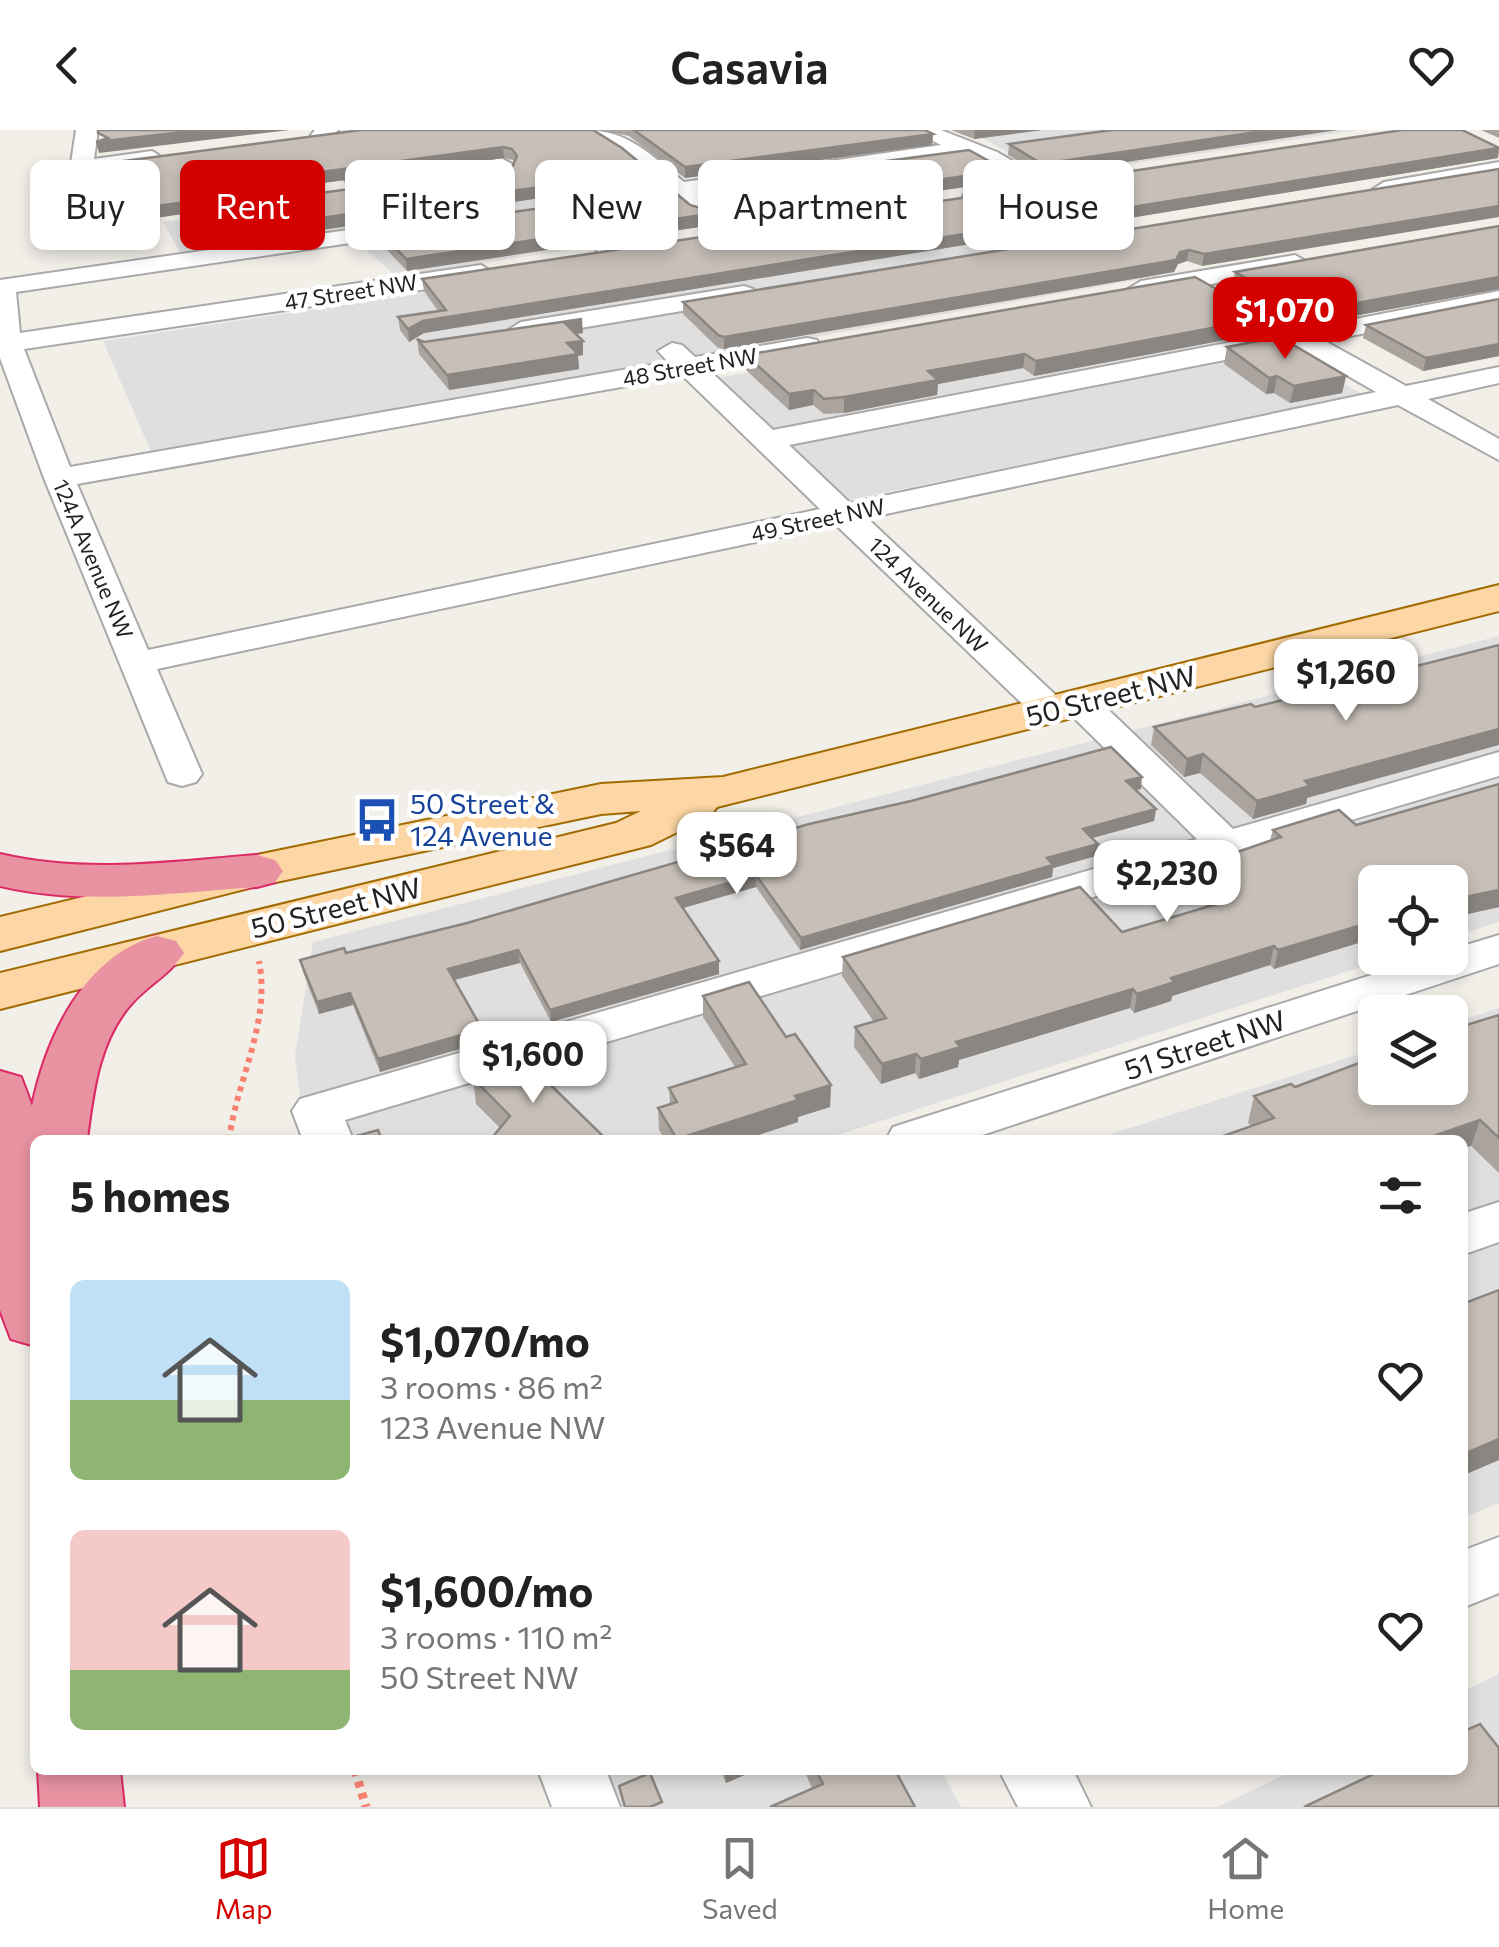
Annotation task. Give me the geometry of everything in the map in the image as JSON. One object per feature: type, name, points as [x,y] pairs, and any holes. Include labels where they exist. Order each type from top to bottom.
[{"type":"highway","points":[[0,870],[43,877],[108,880],[257,872]]},
{"type":"highway","points":[[58,1135],[70,1066],[86,1025],[114,984],[157,953]]},
{"type":"highway","points":[[0,1092],[30,1287]]},
{"type":"highway","points":[[79,1775],[82,1807]]},
{"type":"main road","name":"50 Street NW","points":[[0,934],[257,872],[601,799],[723,792],[1499,598]]},
{"type":"main road","name":"50 Street NW","points":[[0,991],[633,834],[723,792]]},
{"type":"street","points":[[81,160],[87,130]]},
{"type":"street","points":[[595,130],[643,160]]},
{"type":"street","points":[[922,130],[990,160]]},
{"type":"street","points":[[318,134],[354,132]]},
{"type":"street","points":[[318,134],[345,166]]},
{"type":"street","points":[[678,190],[969,148],[1015,145]]},
{"type":"street","points":[[137,160],[173,155]]},
{"type":"street","points":[[1366,192],[1499,168]]},
{"type":"street","points":[[678,190],[742,233],[693,241]]},
{"type":"street","points":[[525,212],[535,210]]},
{"type":"street","points":[[1134,232],[1158,228]]},
{"type":"street","name":"124A Avenue NW","points":[[182,774],[8,344],[4,290],[8,286],[345,238]]},
{"type":"street","points":[[1134,242],[1232,299]]},
{"type":"street","points":[[576,259],[624,252],[621,250]]},
{"type":"street","points":[[1120,292],[1311,259]]},
{"type":"street","name":"47 Street NW","points":[[8,344],[500,270]]},
{"type":"street","points":[[500,333],[769,290]]},
{"type":"street","points":[[764,441],[1499,299]]},
{"type":"street","name":"124 Avenue NW","points":[[633,312],[844,515],[1223,842]]},
{"type":"street","points":[[1267,318],[1499,452]]},
{"type":"street","name":"48 Street NW","points":[[59,478],[826,343]]},
{"type":"street","name":"49 Street NW","points":[[136,663],[1499,375]]},
{"type":"street","points":[[326,1135],[317,1111],[1499,764]]},
{"type":"street","name":"51 Street NW","points":[[925,1135],[1499,949]]},
{"type":"street","points":[[1468,1233],[1499,1222]]},
{"type":"street","points":[[1468,1577],[1499,1564]]},
{"type":"street","points":[[574,1775],[586,1807]]},
{"type":"street","points":[[1035,1775],[1057,1807]]},
{"type":"path","points":[[229,1135],[264,999],[255,947]]},
{"type":"path","points":[[356,1775],[366,1807]]},
{"type":"shaded area","points":[[968,130],[1358,130],[1134,163],[1134,160],[1021,160]]},
{"type":"shaded area","points":[[515,183],[535,201],[535,250],[569,250],[396,276],[366,250],[515,250]]},
{"type":"shaded area","points":[[345,196],[345,233],[325,236],[325,199]]},
{"type":"shaded area","points":[[963,212],[963,250],[1116,250],[1159,276],[152,454],[103,341],[708,250],[943,250],[943,215]]},
{"type":"shaded area","points":[[180,220],[180,250],[219,250],[181,255],[163,222]]},
{"type":"shaded area","points":[[1199,296],[1363,395],[848,500],[715,378]]},
{"type":"shaded area","points":[[1499,636],[1499,922],[1468,932],[1468,865],[1358,865],[1358,968],[838,1135],[304,1135],[295,1056],[313,942]]},
{"type":"shaded area","points":[[1499,1008],[1499,1503],[1468,1516],[1468,1135],[1108,1135],[1358,1054],[1358,1105],[1468,1105],[1468,1018]]},
{"type":"shaded area","points":[[1499,1674],[1499,1807],[1217,1807],[1284,1775],[1468,1775],[1468,1689]]},
{"type":"shaded area","points":[[537,1775],[944,1775],[961,1807],[551,1807]]},
{"type":"building","points":[[98,130],[200,130],[96,142],[108,138]]},
{"type":"building","points":[[361,130],[593,130],[636,160],[535,160],[535,188],[515,191],[517,156],[512,149],[503,147],[408,160],[345,160],[345,169],[325,171],[325,160],[180,160],[180,203],[160,206],[160,160],[131,160]]},
{"type":"building","points":[[634,130],[925,130],[933,134],[738,160],[698,160],[698,165],[685,167]]},
{"type":"building","points":[[1112,130],[1270,130],[1069,160],[1035,160],[1009,144]]},
{"type":"building","points":[[1402,130],[1462,130],[1499,148],[1134,207],[1134,171]]},
{"type":"building","points":[[969,150],[987,160],[963,160],[963,176],[943,179],[943,160],[894,160]]},
{"type":"building","points":[[1499,169],[1499,206],[1204,254],[1189,250],[1180,252],[1176,260],[724,337],[683,302],[1002,250],[1134,250],[1134,228]]},
{"type":"building","points":[[345,190],[345,215],[325,218],[325,192]]},
{"type":"building","points":[[678,195],[698,207],[698,216],[678,219]]},
{"type":"building","points":[[963,198],[963,234],[943,237],[943,201]]},
{"type":"building","points":[[535,209],[535,240],[515,243],[515,212]]},
{"type":"building","points":[[1499,226],[1499,277],[1335,307],[1323,302],[1296,306],[1235,272]]},
{"type":"building","points":[[698,238],[698,250],[865,250],[423,321],[408,329],[398,317],[446,310],[422,279],[615,250],[678,250],[678,241]]},
{"type":"building","points":[[397,250],[467,250],[406,259]]},
{"type":"building","points":[[1195,277],[1257,312],[1238,315],[1249,321],[1036,361],[1025,354],[928,371],[938,380],[824,399],[814,390],[789,394],[746,355]]},
{"type":"building","points":[[1499,299],[1499,344],[1426,358],[1366,325]]},
{"type":"building","points":[[582,319],[564,322],[583,341],[567,343],[578,354],[447,375],[417,339],[424,342]]},
{"type":"building","points":[[1280,337],[1346,376],[1294,386],[1277,376],[1269,378],[1227,347]]},
{"type":"building","points":[[1499,645],[1499,729],[1305,781],[1310,786],[1257,801],[1203,754],[1187,759],[1154,727],[1251,704],[1255,707]]},
{"type":"building","points":[[1111,747],[1142,777],[1126,781],[1156,809],[1083,829],[1098,844],[1047,858],[1053,865],[801,938],[756,875],[676,898],[719,961],[550,1010],[518,950],[448,969],[482,1029],[378,1059],[350,993],[317,1002],[300,960],[344,948],[346,953],[467,923],[809,824]]},
{"type":"building","points":[[1499,784],[1499,890],[1468,896],[1468,865],[1358,865],[1358,926],[1278,950],[1274,946],[1171,978],[1175,982],[1137,994],[1133,989],[956,1042],[960,1047],[921,1059],[916,1054],[882,1064],[855,1027],[886,1018],[843,957],[1080,887],[1122,932],[1224,902],[1190,868],[1281,837],[1273,830],[1339,810],[1356,825]]},
{"type":"building","points":[[749,982],[786,1037],[795,1034],[831,1085],[795,1096],[798,1100],[689,1135],[675,1135],[658,1108],[677,1102],[669,1088],[746,1064],[703,996]]},
{"type":"building","points":[[1499,1015],[1499,1138],[1480,1120],[1436,1135],[1226,1135],[1274,1118],[1254,1096],[1291,1084],[1295,1087],[1358,1063],[1358,1105],[1468,1105],[1468,1024]]},
{"type":"building","points":[[519,1054],[602,1135],[494,1135],[510,1116],[473,1078]]},
{"type":"building","points":[[1499,1290],[1499,1439],[1468,1452],[1468,1302]]},
{"type":"building","points":[[1480,1724],[1499,1748],[1499,1807],[1304,1807],[1371,1775],[1468,1775],[1468,1729]]},
{"type":"building","points":[[651,1775],[662,1802],[650,1807],[625,1807],[619,1786]]},
{"type":"building","points":[[818,1775],[898,1775],[915,1807],[770,1807],[823,1784]]},
{"type":"place","name":"50 Street & 124 Avenue","points":[[377,820]]}]
